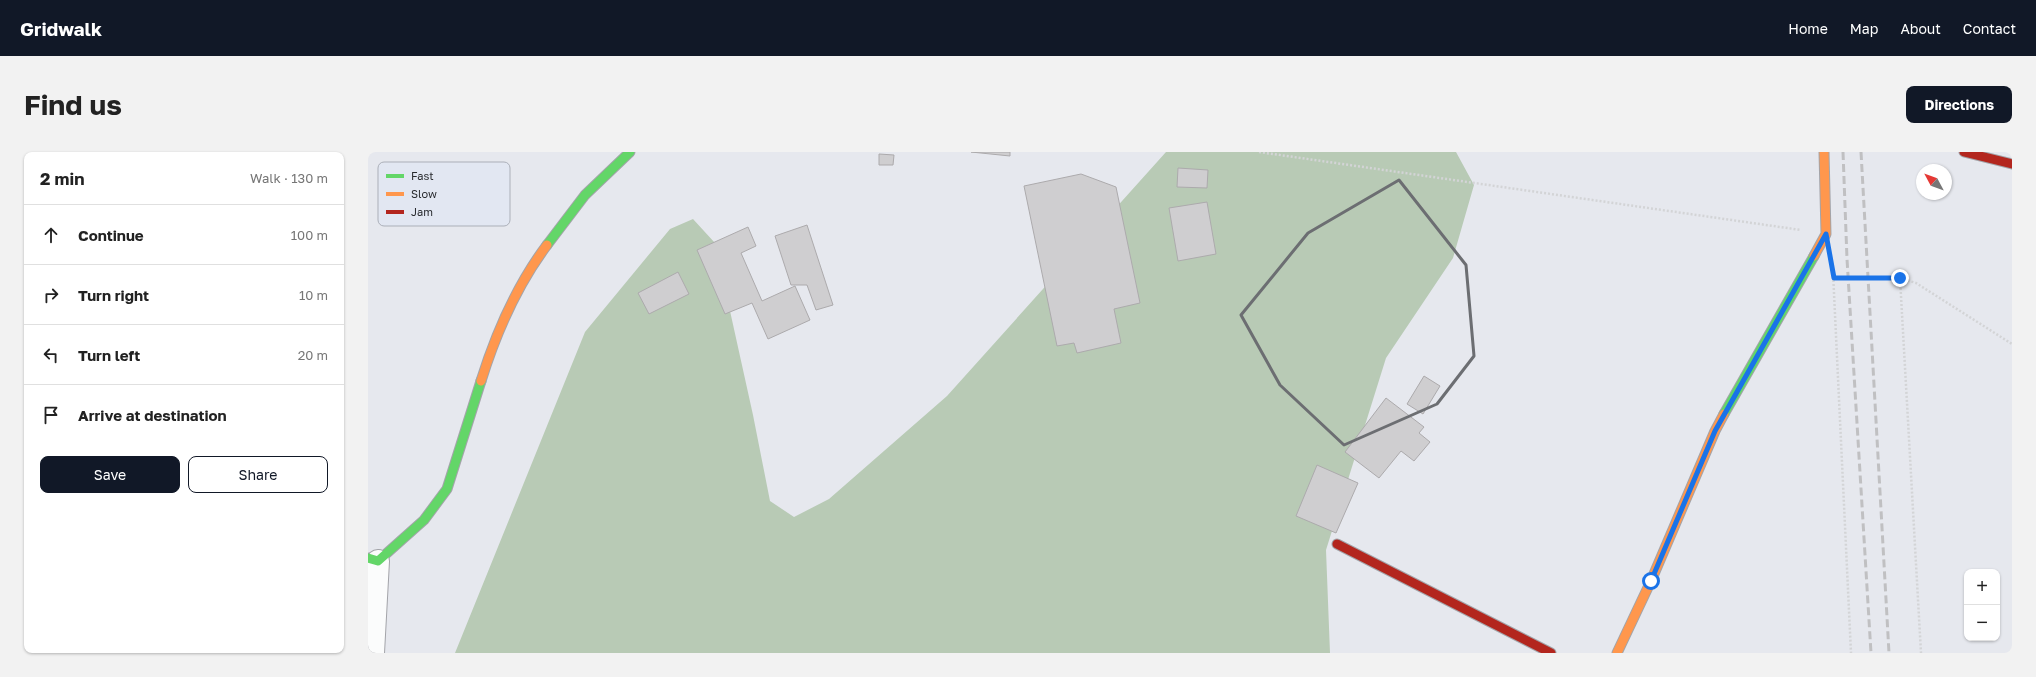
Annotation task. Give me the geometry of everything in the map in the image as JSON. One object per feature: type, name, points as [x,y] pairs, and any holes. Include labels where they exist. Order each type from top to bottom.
[{"type":"street","points":[[373,653],[373,560],[424,520],[447,489],[493,343],[532,265],[585,195],[630,152]]},
{"type":"street","points":[[1616,653],[1651,581],[1715,431],[1826,234],[1824,152]]},
{"type":"street","points":[[1964,152],[2012,164]]},
{"type":"street","points":[[1337,544],[1551,653]]},
{"type":"path","points":[[1259,152],[1826,234]]},
{"type":"path","points":[[1833,271],[1851,653]]},
{"type":"path","points":[[1834,278],[1900,278],[1916,283],[2012,344]]},
{"type":"path","points":[[1900,278],[1921,653]]},
{"type":"highlighted area","points":[[1399,180],[1466,265],[1474,356],[1437,404],[1344,445],[1280,385],[1241,315],[1308,233]]},
{"type":"green space","points":[[1166,152],[1456,152],[1474,185],[1453,258],[1386,358],[1326,550],[1330,653],[455,653],[585,332],[670,229],[693,219],[715,243],[753,415],[770,501],[794,517],[829,499],[947,396]]},
{"type":"building","points":[[971,152],[1010,152],[1010,156]]},
{"type":"building","points":[[879,154],[894,155],[893,165],[879,165]]},
{"type":"building","points":[[1178,168],[1208,170],[1207,188],[1177,187]]},
{"type":"building","points":[[1081,174],[1116,187],[1140,303],[1114,309],[1121,343],[1077,353],[1074,343],[1057,346],[1024,186]]},
{"type":"building","points":[[1207,202],[1216,254],[1178,261],[1169,208]]},
{"type":"building","points":[[807,225],[833,305],[816,310],[807,285],[791,285],[775,236]]},
{"type":"building","points":[[748,227],[756,246],[741,253],[762,301],[795,286],[810,320],[768,339],[752,303],[725,314],[697,250]]},
{"type":"building","points":[[678,272],[689,294],[649,314],[638,293]]},
{"type":"building","points":[[1424,376],[1440,386],[1423,414],[1407,404]]},
{"type":"building","points":[[1386,398],[1424,427],[1419,433],[1430,442],[1414,461],[1401,451],[1379,478],[1345,452]]},
{"type":"building","points":[[1317,465],[1358,483],[1336,533],[1296,516]]},
{"type":"railway","points":[[1843,152],[1847,259],[1871,653]]},
{"type":"railway","points":[[1861,152],[1889,653]]},
{"type":"traffic: fast","points":[[547,245],[585,195],[630,152]]},
{"type":"traffic: fast","points":[[1724,414],[1814,256]]},
{"type":"traffic: fast","points":[[368,558],[378,561],[424,520],[447,489],[481,381]]},
{"type":"traffic: slow","points":[[1814,256],[1826,234],[1824,152]]},
{"type":"traffic: slow","points":[[481,381],[493,345],[508,310],[526,276],[547,245]]},
{"type":"traffic: slow","points":[[1617,653],[1651,581],[1715,431],[1724,414]]},
{"type":"traffic: jam","points":[[1964,152],[2012,164]]},
{"type":"traffic: jam","points":[[1337,544],[1551,653]]},
{"type":"route","points":[[1651,581],[1715,431],[1826,234],[1834,278],[1900,278]]}]
